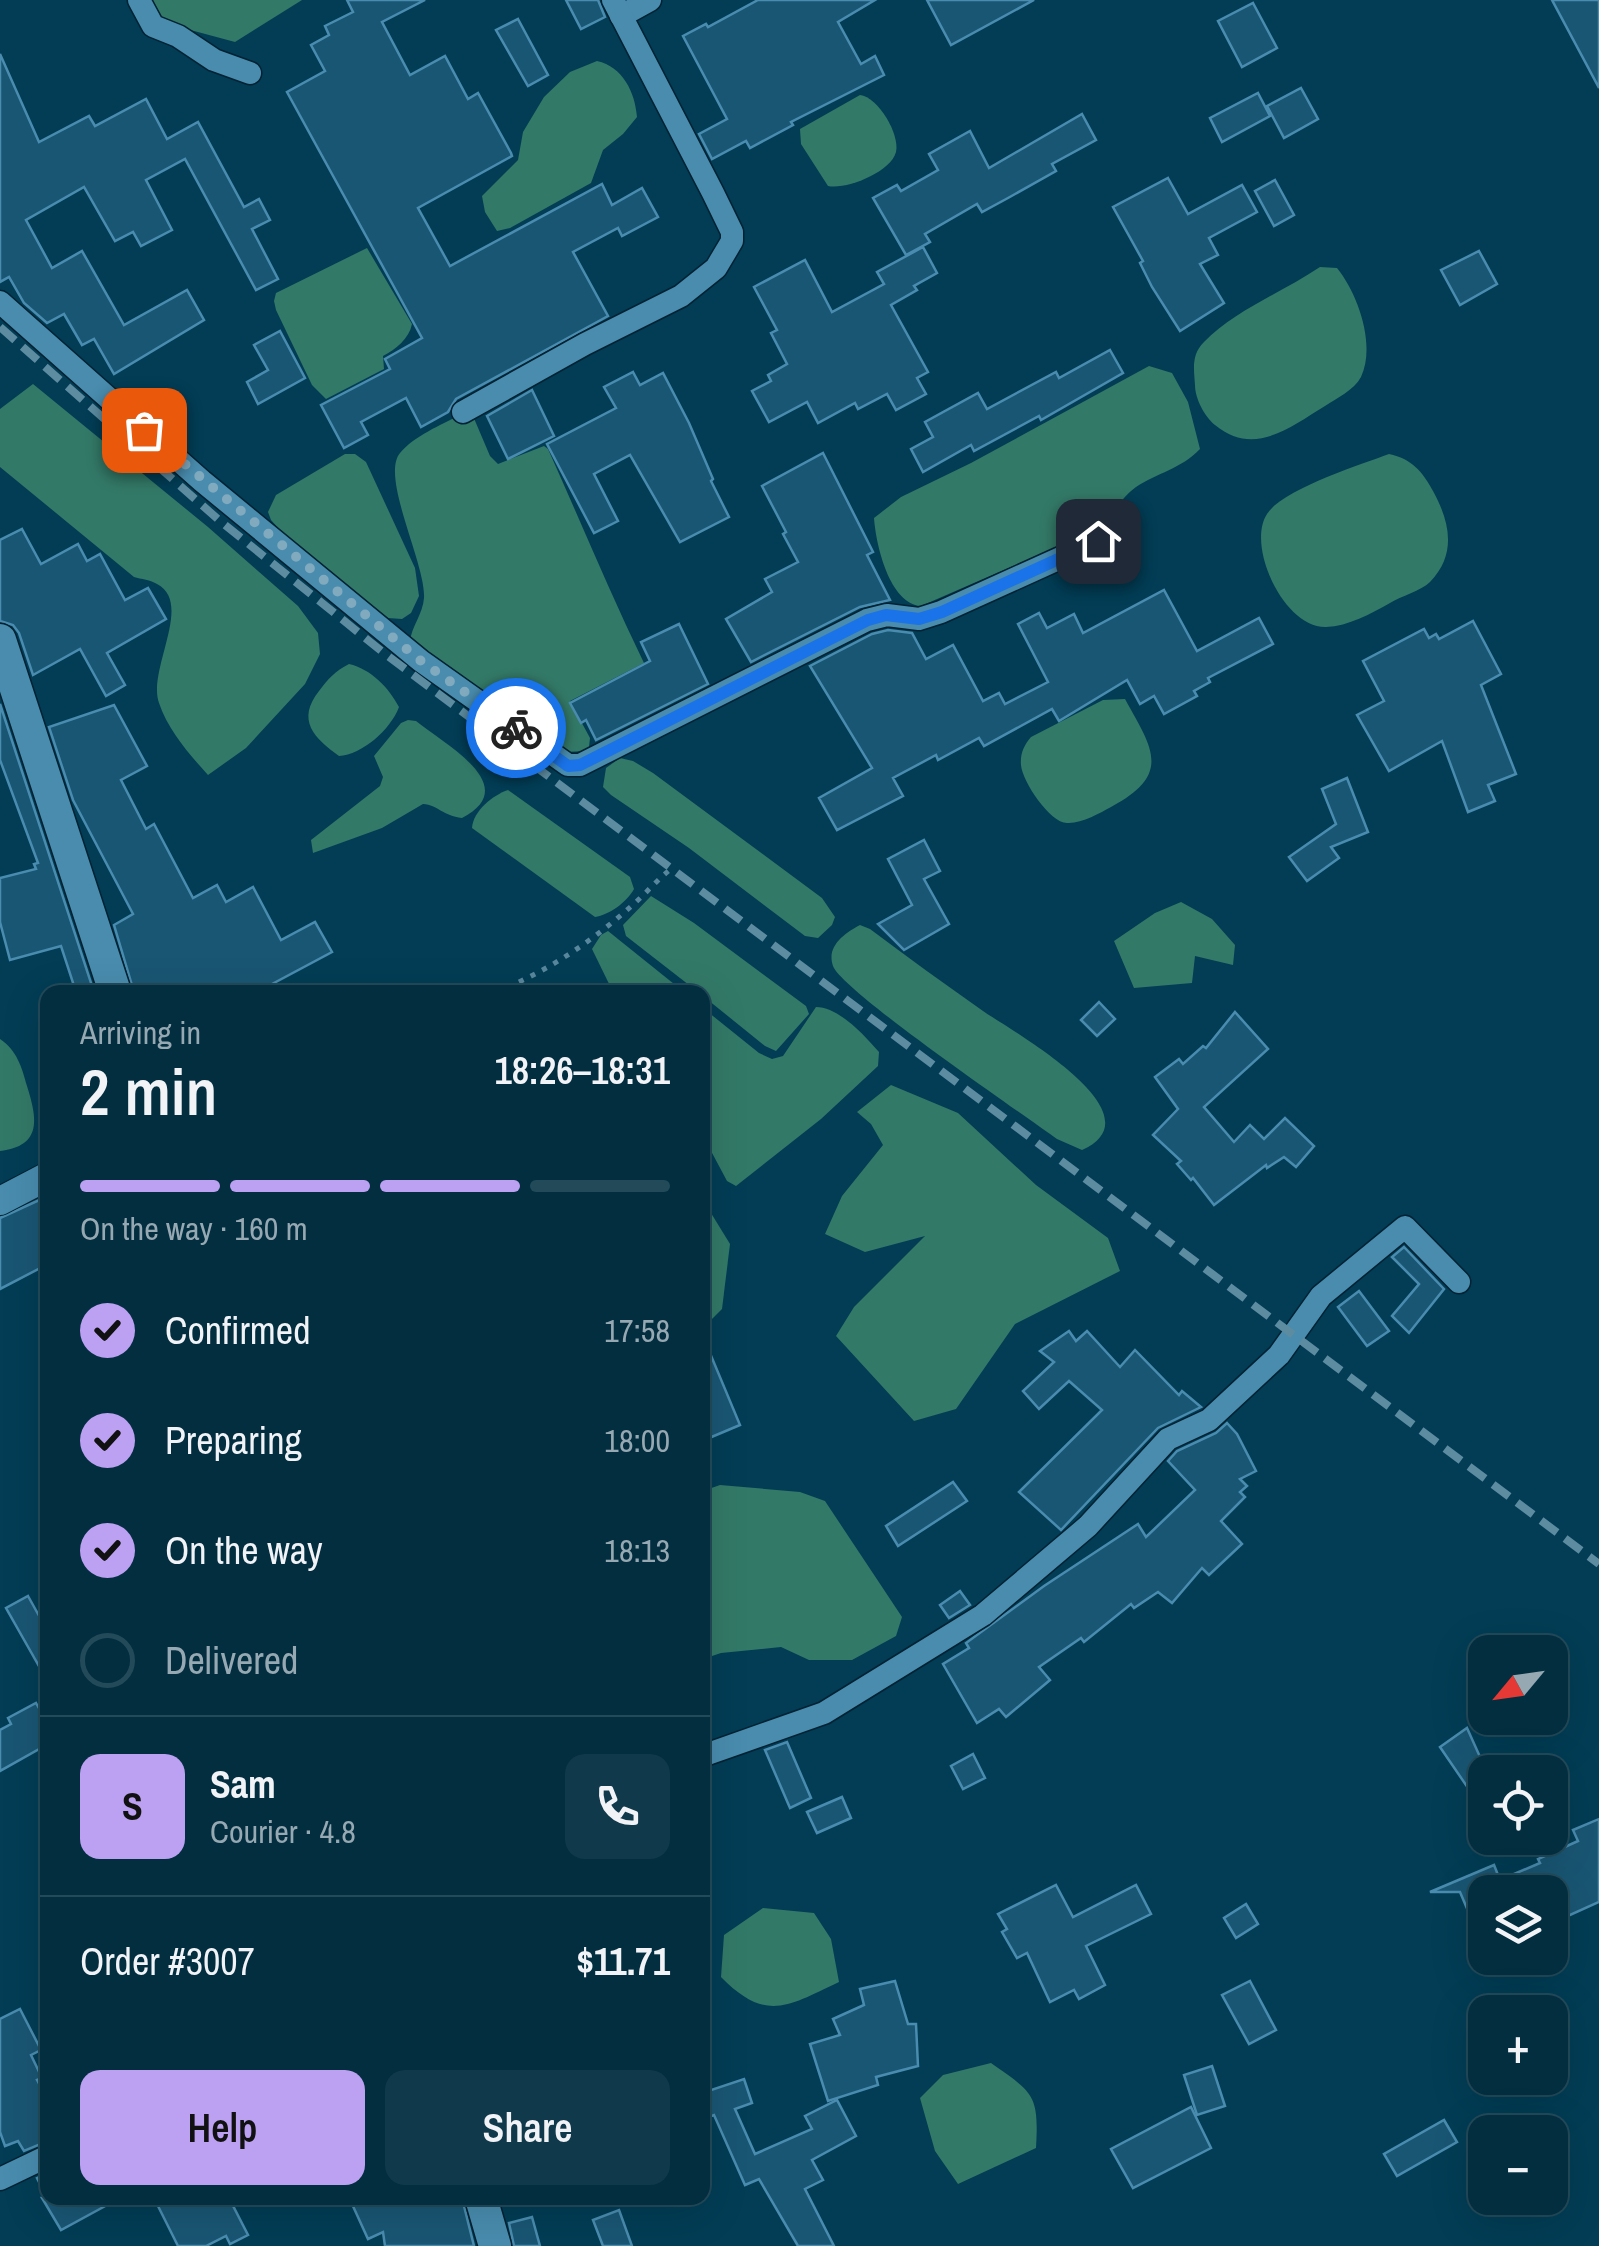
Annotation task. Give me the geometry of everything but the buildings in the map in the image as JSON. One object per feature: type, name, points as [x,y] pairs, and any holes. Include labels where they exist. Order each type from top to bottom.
[{"type":"main road","points":[[0,640],[113,985]]},
{"type":"main road","points":[[483,2205],[495,2246]]},
{"type":"street","points":[[139,0],[153,26],[178,36],[214,60],[250,72]]},
{"type":"street","points":[[463,412],[681,296],[716,268],[732,241],[732,232],[713,193],[617,8],[650,0]]},
{"type":"street","points":[[0,302],[202,481],[392,637],[568,766],[580,765],[654,730],[868,620],[886,615],[919,619],[942,612],[1098,541]]},
{"type":"street","points":[[0,1201],[40,1180]]},
{"type":"street","points":[[710,1753],[824,1714],[983,1615],[1088,1526],[1168,1438],[1209,1420],[1279,1355],[1321,1296],[1405,1228],[1459,1282]]},
{"type":"street","points":[[0,2179],[40,2160]]},
{"type":"path","points":[[512,985],[540,974],[577,949],[671,869]]},
{"type":"shaded area","points":[[146,0],[302,0],[235,42],[157,21]]},
{"type":"shaded area","points":[[597,61],[614,69],[626,82],[637,117],[603,150],[591,183],[510,228],[497,231],[485,212],[482,196],[518,160],[523,132],[544,97],[570,72]]},
{"type":"shaded area","points":[[860,95],[874,102],[886,118],[895,136],[896,152],[886,166],[867,178],[828,186],[801,144],[800,129]]},
{"type":"shaded area","points":[[367,248],[412,324],[401,343],[383,356],[384,369],[326,399],[312,385],[276,310],[276,293]]},
{"type":"shaded area","points":[[1320,267],[1337,268],[1358,305],[1367,350],[1361,377],[1345,393],[1285,430],[1257,439],[1229,434],[1211,422],[1199,402],[1194,373],[1197,352],[1230,320]]},
{"type":"shaded area","points":[[1149,366],[1172,373],[1188,402],[1200,449],[1193,456],[1131,491],[1105,526],[921,606],[901,595],[882,558],[874,518],[901,497]]},
{"type":"shaded area","points":[[33,384],[208,527],[298,606],[318,633],[320,654],[305,684],[246,748],[208,775],[173,732],[159,703],[159,673],[171,621],[167,593],[155,583],[134,577],[0,467],[0,409]]},
{"type":"shaded area","points":[[460,415],[473,416],[490,456],[498,464],[544,446],[548,449],[644,663],[570,701],[590,738],[585,751],[566,752],[410,642],[422,610],[423,583],[399,500],[395,465],[400,453],[413,441]]},
{"type":"shaded area","points":[[345,454],[355,454],[366,462],[415,568],[419,596],[411,613],[402,619],[388,618],[370,606],[289,540],[268,512],[276,495]]},
{"type":"shaded area","points":[[1389,454],[1404,459],[1425,477],[1444,514],[1448,538],[1439,571],[1426,585],[1351,622],[1326,627],[1311,624],[1283,600],[1265,564],[1261,545],[1267,514],[1305,487]]},
{"type":"shaded area","points":[[349,664],[378,680],[399,707],[375,739],[357,751],[339,756],[311,728],[309,711],[326,683]]},
{"type":"shaded area","points":[[1125,699],[1149,746],[1150,771],[1131,795],[1111,807],[1078,822],[1060,821],[1045,809],[1026,781],[1021,765],[1024,746],[1031,737],[1103,700]]},
{"type":"shaded area","points":[[416,721],[473,766],[485,793],[479,806],[462,818],[423,804],[382,828],[313,853],[311,840],[380,786],[383,777],[374,756],[401,723]]},
{"type":"shaded area","points":[[620,758],[653,773],[822,898],[835,917],[832,925],[818,938],[805,936],[611,795],[603,787],[606,768]]},
{"type":"shaded area","points":[[508,790],[630,877],[634,889],[627,899],[612,911],[595,917],[472,828],[485,804]]},
{"type":"shaded area","points":[[651,896],[806,1006],[809,1014],[776,1051],[765,1046],[710,1002],[710,985],[689,985],[626,936],[623,925]]},
{"type":"shaded area","points":[[1181,902],[1212,919],[1235,945],[1233,965],[1195,956],[1192,983],[1134,988],[1114,941],[1155,913]]},
{"type":"shaded area","points":[[860,925],[1073,1074],[1093,1095],[1104,1116],[1102,1135],[1082,1150],[1057,1139],[867,1000],[844,980],[832,959],[838,941]]},
{"type":"shaded area","points":[[608,931],[675,985],[610,985],[592,949]]},
{"type":"shaded area","points":[[816,1007],[842,1017],[879,1052],[878,1066],[821,1119],[736,1186],[727,1181],[710,1149],[710,1014],[759,1053],[772,1059],[783,1056]]},
{"type":"shaded area","points":[[0,1039],[11,1048],[21,1066],[34,1119],[30,1137],[24,1143],[0,1151]]},
{"type":"shaded area","points":[[891,1085],[958,1113],[1036,1185],[1108,1238],[1120,1271],[1015,1324],[956,1409],[914,1421],[836,1336],[854,1307],[925,1236],[865,1252],[825,1234],[842,1196],[883,1145],[871,1124],[857,1112]]},
{"type":"shaded area","points":[[710,1211],[730,1244],[722,1309],[710,1321]]},
{"type":"shaded area","points":[[720,1485],[800,1492],[825,1501],[902,1617],[896,1636],[852,1660],[809,1660],[781,1647],[710,1657],[710,1489]]},
{"type":"shaded area","points":[[763,1908],[814,1913],[831,1939],[839,1982],[778,2006],[751,2001],[721,1977],[724,1935]]},
{"type":"shaded area","points":[[991,2063],[1017,2081],[1031,2097],[1036,2117],[1036,2148],[958,2184],[935,2151],[920,2098],[943,2075]]},
{"type":"railway","points":[[0,327],[220,521],[384,653],[1599,1564]]},
{"type":"way so far","points":[[144,430],[421,661],[516,728]]},
{"type":"route","points":[[516,728],[568,766],[580,765],[868,620],[886,615],[919,619],[942,612],[1098,541]]}]
